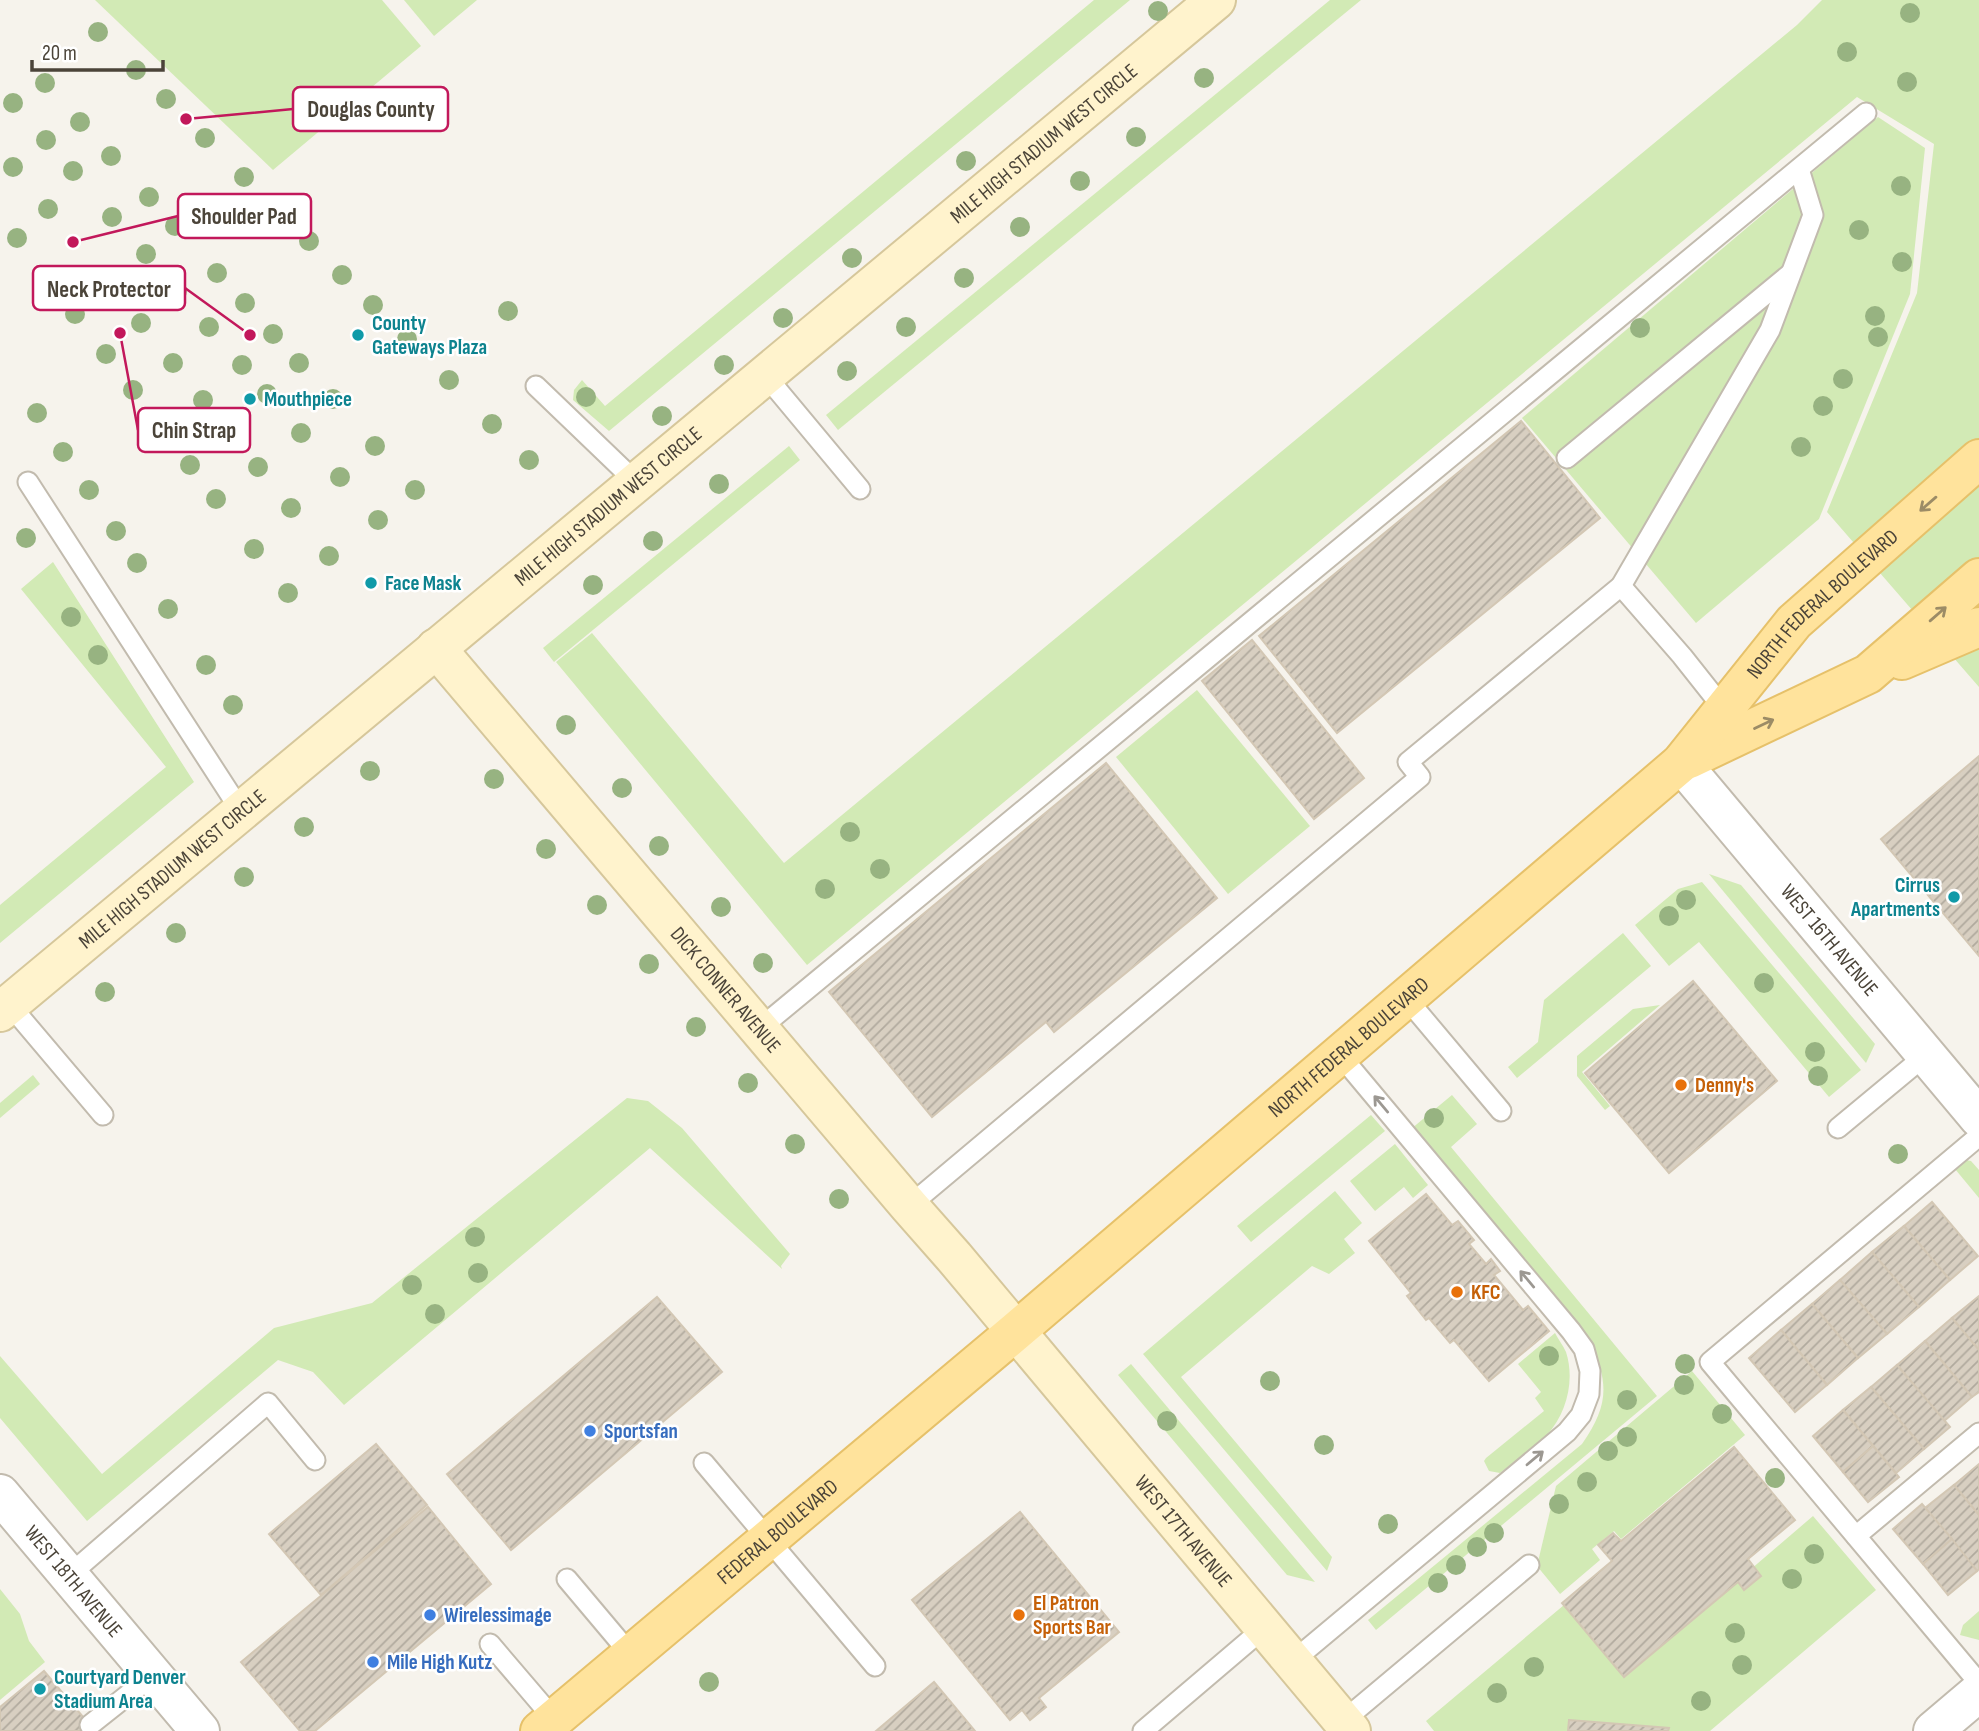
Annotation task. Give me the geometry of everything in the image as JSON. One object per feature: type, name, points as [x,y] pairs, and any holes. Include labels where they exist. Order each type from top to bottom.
[{"type":"main road","name":"NORTH FEDERAL BOULEVARD","points":[[1015,1332],[1681,763],[1794,622],[1979,459]]},
{"type":"main road","name":"NORTH FEDERAL BOULEVARD","points":[[1681,763],[1868,674],[1979,579]]},
{"type":"main road","points":[[1868,674],[1979,626]]},
{"type":"main road","name":"FEDERAL BOULEVARD","points":[[547,1725],[1015,1332]]},
{"type":"street","name":"MILE HIGH STADIUM WEST CIRCLE","points":[[4,1008],[1216,0]]},
{"type":"street","name":"DICK CONNER AVENUE","points":[[436,649],[1015,1332]]},
{"type":"street","name":"WEST 16TH AVENUE","points":[[1681,763],[1979,1118]]},
{"type":"street","name":"WEST 17TH AVENUE","points":[[1015,1332],[1293,1661],[1342,1728]]},
{"type":"street","name":"WEST 18TH AVENUE","points":[[0,1494],[200,1731]]},
{"type":"street","points":[[1933,1731],[1979,1692]]},
{"type":"lane","points":[[759,1029],[1866,113]]},
{"type":"lane","points":[[909,1206],[1420,777],[1408,762],[1621,586],[1770,330],[1813,215],[1799,169]]},
{"type":"lane","points":[[1567,458],[1791,273]]},
{"type":"lane","points":[[765,375],[860,489]]},
{"type":"lane","points":[[536,386],[636,482]]},
{"type":"lane","points":[[29,482],[241,811]]},
{"type":"lane","points":[[1621,586],[1724,709]]},
{"type":"lane","points":[[1406,999],[1501,1111]]},
{"type":"lane","points":[[4,1008],[103,1115]]},
{"type":"lane","points":[[1293,1661],[1567,1432],[1581,1415],[1589,1394],[1590,1371],[1584,1349],[1340,1055]]},
{"type":"lane","points":[[1838,1128],[1926,1055]]},
{"type":"lane","points":[[1979,1136],[1710,1362],[1979,1683]]},
{"type":"lane","points":[[68,1576],[268,1403],[315,1460]]},
{"type":"lane","points":[[1856,1536],[1979,1433]]},
{"type":"lane","points":[[704,1463],[875,1666]]},
{"type":"lane","points":[[1342,1728],[1530,1565]]},
{"type":"lane","points":[[567,1579],[631,1655]]},
{"type":"lane","points":[[1143,1731],[1264,1628]]},
{"type":"lane","points":[[490,1644],[547,1725]]},
{"type":"lane","points":[[90,1725],[153,1675]]},
{"type":"green space","points":[[95,0],[382,0],[421,46],[273,170]]},
{"type":"green space","points":[[404,0],[477,0],[434,36]]},
{"type":"green space","points":[[1094,0],[1130,0],[609,431],[573,400],[574,390],[582,380],[605,406]]},
{"type":"green space","points":[[1330,0],[1361,0],[838,430],[826,415]]},
{"type":"green space","points":[[1822,0],[1979,0],[1979,687],[1827,512],[1917,293],[1934,144],[1857,97],[807,965],[556,662],[592,633],[784,863],[1797,25]]},
{"type":"green space","points":[[1878,117],[1925,148],[1910,294],[1819,519],[1696,623],[1522,418]]},
{"type":"green space","points":[[789,446],[800,460],[554,662],[543,648]]},
{"type":"green space","points":[[53,562],[194,782],[0,943],[0,905],[166,767],[21,589]]},
{"type":"green space","points":[[1197,690],[1310,826],[1228,894],[1116,757]]},
{"type":"green space","points":[[1709,874],[1741,885],[1875,1044],[1866,1063]]},
{"type":"green space","points":[[1702,882],[1861,1070],[1829,1097],[1699,942],[1669,966],[1635,925],[1678,889]]},
{"type":"green space","points":[[1623,933],[1651,966],[1517,1078],[1508,1067],[1538,1042],[1544,1000]]},
{"type":"green space","points":[[1660,1005],[1582,1072],[1610,1106],[1605,1110],[1577,1076],[1577,1056],[1633,1009]]},
{"type":"green space","points":[[33,1075],[40,1084],[0,1118],[0,1103]]},
{"type":"green space","points":[[1452,1095],[1477,1124],[1451,1147],[1657,1396],[1376,1630],[1368,1620],[1582,1444],[1597,1418],[1603,1395],[1601,1370],[1590,1343],[1411,1129]]},
{"type":"green space","points":[[627,1098],[648,1101],[682,1128],[790,1254],[781,1266],[782,1269],[650,1148],[344,1405],[313,1372],[278,1360],[87,1521],[0,1418],[0,1356],[102,1474],[274,1328],[372,1303]]},
{"type":"green space","points":[[1371,1115],[1385,1131],[1251,1242],[1237,1226]]},
{"type":"green space","points":[[1395,1144],[1428,1185],[1413,1198],[1404,1187],[1375,1211],[1350,1181]]},
{"type":"green space","points":[[1966,1160],[1971,1161],[1979,1170],[1979,1198],[1955,1169]]},
{"type":"green space","points":[[1335,1191],[1362,1223],[1344,1239],[1355,1253],[1329,1274],[1312,1266],[1181,1377],[1332,1557],[1327,1571],[1143,1354]]},
{"type":"green space","points":[[1555,1333],[1566,1352],[1570,1374],[1560,1417],[1547,1435],[1524,1455],[1500,1473],[1489,1471],[1484,1461],[1486,1458],[1544,1411],[1535,1398],[1541,1392],[1518,1364]]},
{"type":"green space","points":[[1131,1364],[1315,1582],[1287,1575],[1118,1375]]},
{"type":"green space","points":[[1692,1371],[1745,1435],[1621,1539],[1614,1531],[1592,1549],[1600,1560],[1560,1594],[1537,1566],[1556,1486]]},
{"type":"green space","points":[[1813,1516],[1876,1590],[1710,1731],[1434,1731],[1426,1721],[1564,1605],[1625,1677]]},
{"type":"green space","points":[[0,1589],[20,1614],[29,1641],[45,1662],[0,1700]]},
{"type":"green space","points":[[1979,1611],[1979,1640],[1960,1635],[1963,1625]]},
{"type":"building","points":[[1521,421],[1600,518],[1337,733],[1259,636]]},
{"type":"building","points":[[1252,640],[1364,778],[1314,819],[1202,681]]},
{"type":"building","name":"Cirrus Apartments","points":[[1979,756],[1979,956],[1881,839]]},
{"type":"building","points":[[1106,763],[1217,898],[1054,1032],[1046,1022],[932,1117],[829,992]]},
{"type":"building","points":[[1693,981],[1777,1081],[1669,1173],[1585,1073]]},
{"type":"building","points":[[1426,1194],[1452,1225],[1458,1221],[1474,1240],[1469,1244],[1486,1264],[1491,1259],[1500,1271],[1494,1275],[1523,1310],[1528,1306],[1549,1331],[1489,1381],[1454,1340],[1450,1343],[1429,1318],[1426,1320],[1407,1296],[1411,1293],[1369,1241]]},
{"type":"building","points":[[1932,1202],[1978,1256],[1950,1280],[1904,1226]]},
{"type":"building","points":[[1904,1226],[1950,1280],[1919,1307],[1872,1252]]},
{"type":"building","points":[[1872,1252],[1919,1307],[1887,1334],[1840,1280]]},
{"type":"building","points":[[1840,1280],[1887,1334],[1858,1358],[1812,1304]]},
{"type":"building","points":[[1979,1296],[1979,1350],[1952,1318]]},
{"type":"building","points":[[657,1297],[722,1372],[511,1550],[447,1474]]},
{"type":"building","points":[[1812,1304],[1858,1358],[1827,1385],[1781,1330]]},
{"type":"building","points":[[1952,1318],[1979,1350],[1979,1392],[1972,1397],[1925,1341]]},
{"type":"building","points":[[1781,1330],[1827,1385],[1795,1412],[1749,1358]]},
{"type":"building","points":[[1925,1341],[1972,1397],[1944,1421],[1897,1365]]},
{"type":"building","points":[[1897,1365],[1950,1427],[1924,1449],[1871,1387]]},
{"type":"building","points":[[1871,1387],[1924,1449],[1896,1473],[1843,1410]]},
{"type":"building","points":[[1843,1410],[1873,1446],[1843,1472],[1813,1436]]},
{"type":"building","points":[[376,1444],[427,1505],[321,1595],[269,1534]]},
{"type":"building","points":[[1873,1446],[1899,1477],[1868,1502],[1843,1472]]},
{"type":"building","points":[[1734,1447],[1795,1520],[1748,1559],[1761,1576],[1744,1590],[1738,1582],[1624,1677],[1562,1603],[1612,1561],[1598,1545],[1613,1533],[1621,1541]]},
{"type":"building","points":[[1979,1464],[1979,1515],[1954,1485]]},
{"type":"building","points":[[1954,1485],[1979,1515],[1977,1571],[1925,1508]]},
{"type":"building","points":[[1922,1504],[1952,1539],[1923,1564],[1893,1529]]},
{"type":"building","points":[[428,1507],[491,1584],[315,1731],[300,1731],[241,1662]]},
{"type":"building","points":[[1020,1512],[1119,1632],[1039,1698],[1046,1707],[1030,1720],[1022,1710],[1010,1720],[912,1600]]},
{"type":"building","points":[[1952,1539],[1977,1571],[1948,1595],[1923,1564]]},
{"type":"building","name":"Courtyard Denver Stadium Area","points":[[44,1671],[95,1731],[0,1731],[0,1707]]},
{"type":"building","points":[[934,1682],[975,1731],[876,1731]]},
{"type":"building","points":[[1569,1720],[1669,1728],[1668,1731],[1568,1731]]},
{"type":"place","name":"Douglas County","points":[[186,119]]},
{"type":"place","name":"Shoulder Pad","points":[[73,242]]},
{"type":"place","name":"Chin Strap","points":[[120,333]]},
{"type":"place","name":"Neck Protector","points":[[250,335]]},
{"type":"place","name":"County Gateways Plaza","points":[[358,335]]},
{"type":"place","name":"Mouthpiece","points":[[250,399]]},
{"type":"place","name":"Face Mask","points":[[371,583]]},
{"type":"place","name":"Cirrus Apartments","points":[[1954,897]]},
{"type":"place","name":"Denny's","points":[[1681,1085]]},
{"type":"place","name":"KFC","points":[[1457,1292]]},
{"type":"place","name":"Sportsfan","points":[[590,1431]]},
{"type":"place","name":"Wirelessimage","points":[[430,1615]]},
{"type":"place","name":"El Patron Sports Bar","points":[[1019,1615]]},
{"type":"place","name":"Mile High Kutz","points":[[373,1662]]},
{"type":"place","name":"Courtyard Denver Stadium Area","points":[[40,1689]]}]
